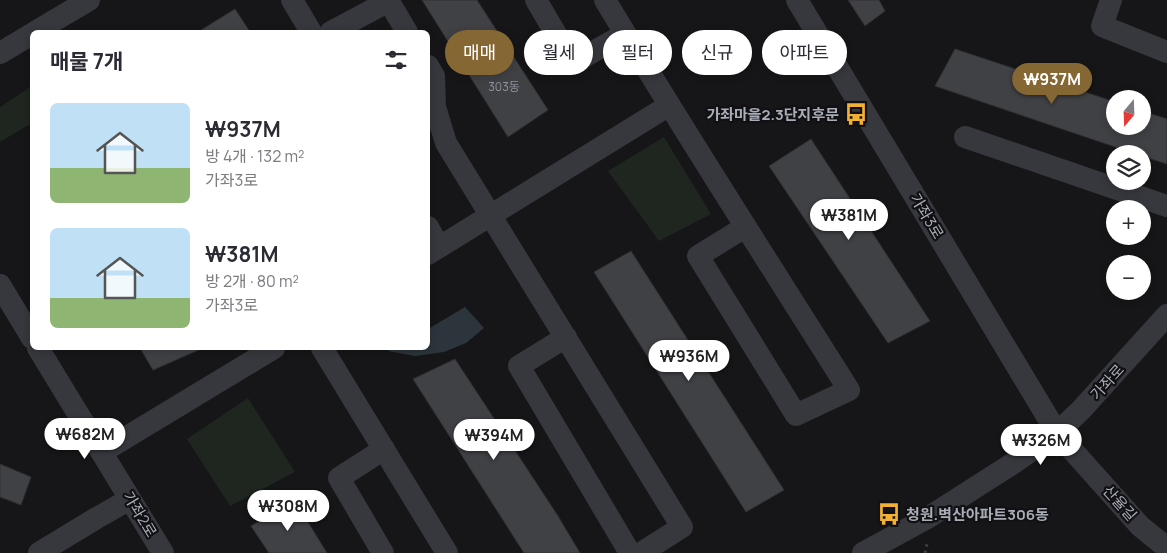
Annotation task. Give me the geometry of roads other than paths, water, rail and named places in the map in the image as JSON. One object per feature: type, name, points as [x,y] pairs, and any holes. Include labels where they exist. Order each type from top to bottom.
[{"type":"street","points":[[39,30],[89,0]]},
{"type":"street","points":[[292,0],[310,30]]},
{"type":"street","points":[[536,0],[573,62],[603,46]]},
{"type":"street","points":[[604,0],[623,30]]},
{"type":"street","name":"가좌3로","points":[[797,0],[1057,433]]},
{"type":"street","points":[[1111,0],[1102,26],[1167,52]]},
{"type":"street","points":[[335,30],[388,1],[406,30]]},
{"type":"street","points":[[0,53],[30,35]]},
{"type":"street","points":[[430,69],[434,76],[434,107],[446,143],[682,527],[641,553]]},
{"type":"street","points":[[649,75],[849,390],[796,415],[698,256],[745,227]]},
{"type":"street","points":[[430,236],[433,250],[668,106]]},
{"type":"street","points":[[965,137],[1167,206]]},
{"type":"street","points":[[0,285],[30,335]]},
{"type":"street","name":"가좌로","points":[[863,553],[930,517],[1057,433],[1081,410],[1167,315]]},
{"type":"street","points":[[566,337],[519,366],[630,553]]},
{"type":"street","name":"가좌2로","points":[[39,350],[163,553]]},
{"type":"street","points":[[102,452],[271,350]]},
{"type":"street","points":[[323,350],[447,553]]},
{"type":"street","name":"산율길","points":[[1057,433],[1140,526],[1167,548]]},
{"type":"street","points":[[383,553],[338,478],[384,449]]},
{"type":"street","points":[[39,553],[130,500]]},
{"type":"place","name":"가좌마을2.3단지후문","points":[[856,114]]},
{"type":"place","name":"청원.벽산아파트306동","points":[[889,514]]}]
